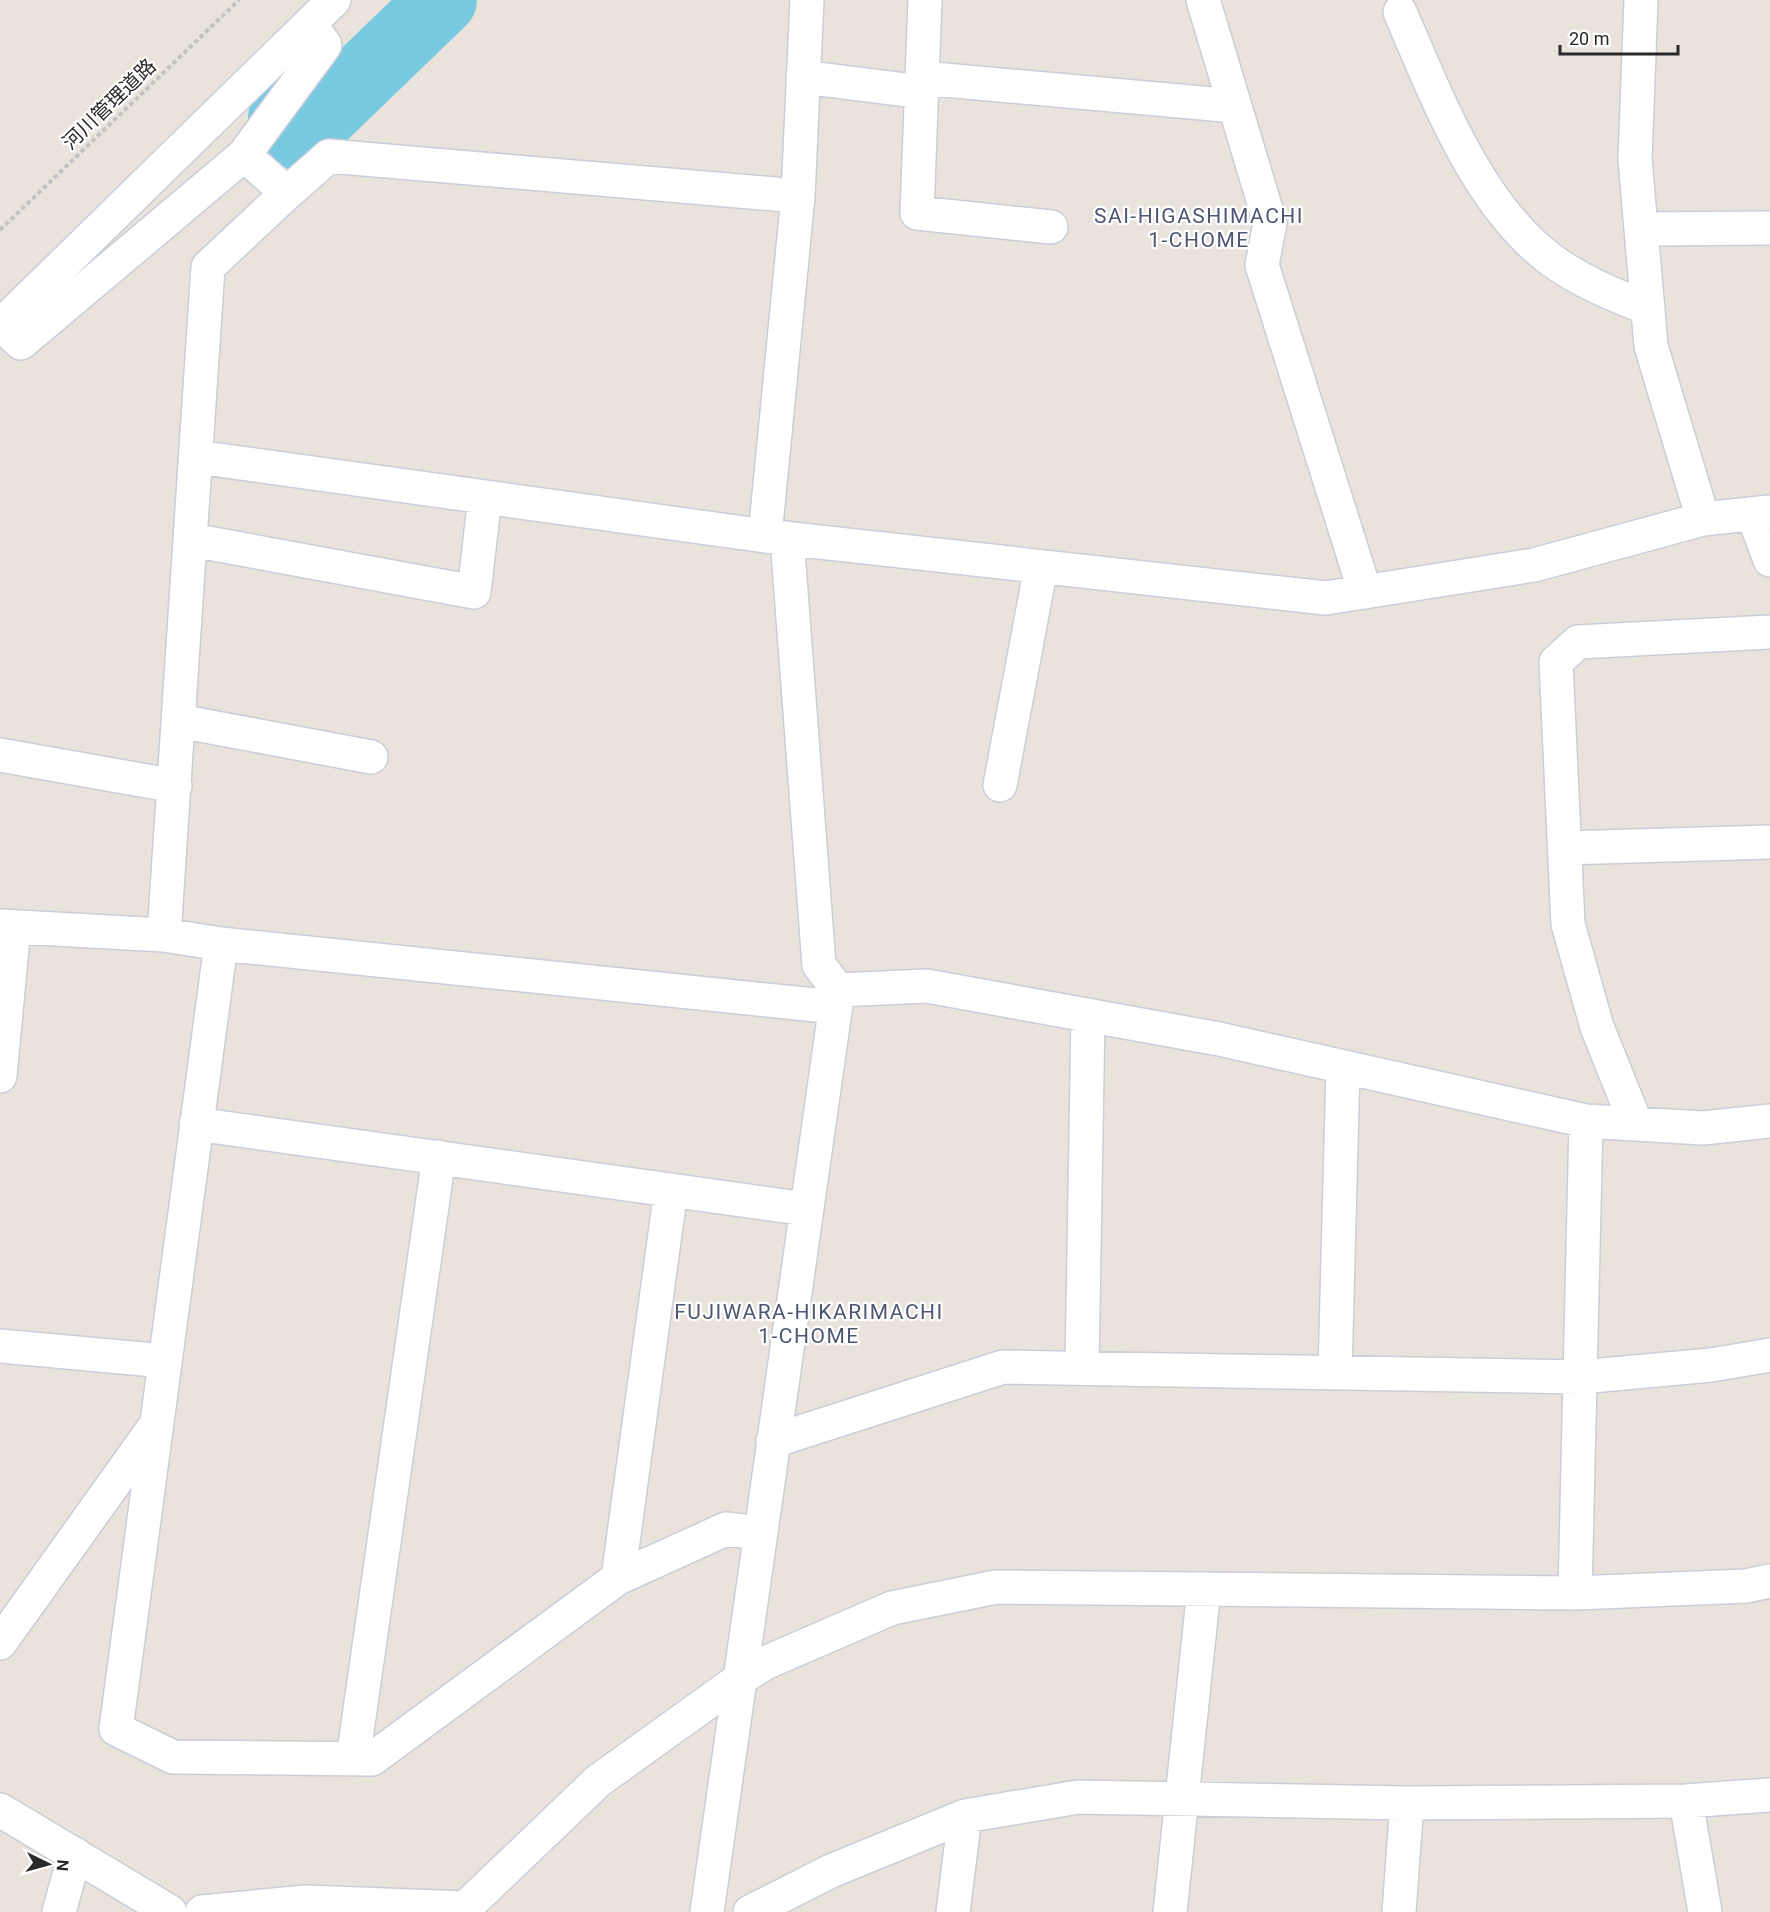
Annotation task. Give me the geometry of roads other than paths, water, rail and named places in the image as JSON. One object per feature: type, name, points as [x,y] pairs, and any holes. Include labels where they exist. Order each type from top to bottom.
[{"type":"street","points":[[310,24],[325,45],[244,155],[21,343],[0,326],[334,0]]},
{"type":"street","points":[[707,1912],[836,999],[819,965],[776,537],[798,196],[807,0]]},
{"type":"street","points":[[925,0],[917,213],[1051,227]]},
{"type":"street","points":[[1203,0],[1270,223],[1262,265],[1365,592]]},
{"type":"street","points":[[1641,0],[1635,159],[1651,346],[1703,519]]},
{"type":"street","points":[[1400,12],[1449,127],[1505,214],[1550,258],[1598,288],[1648,308]]},
{"type":"street","points":[[803,77],[1235,106]]},
{"type":"street","points":[[244,155],[287,193]]},
{"type":"street","points":[[164,935],[192,540],[208,267],[329,156],[798,196]]},
{"type":"street","points":[[1641,229],[1770,228]]},
{"type":"street","points":[[197,458],[776,537],[1326,598],[1534,565],[1703,519],[1762,513],[1770,560]]},
{"type":"street","points":[[192,540],[474,592],[485,497]]},
{"type":"street","points":[[1000,785],[1041,567]]},
{"type":"street","points":[[1636,1124],[1597,1027],[1568,924],[1556,662],[1578,642],[1770,632]]},
{"type":"street","points":[[179,721],[370,757]]},
{"type":"street","points":[[0,755],[175,786]]},
{"type":"street","points":[[1565,848],[1770,842]]},
{"type":"street","points":[[0,1076],[7,927],[164,935],[221,945],[836,999],[927,986],[1220,1040],[1586,1121],[1703,1128],[1770,1120]]},
{"type":"street","points":[[221,945],[116,1729],[173,1757],[372,1759],[618,1578],[726,1529],[760,1533]]},
{"type":"street","points":[[1082,1368],[1088,1016]]},
{"type":"street","points":[[1335,1373],[1342,1068]]},
{"type":"street","points":[[1575,1593],[1586,1121]]},
{"type":"street","points":[[196,1124],[806,1209]]},
{"type":"street","points":[[352,1759],[439,1157]]},
{"type":"street","points":[[618,1578],[671,1190]]},
{"type":"street","points":[[0,1346],[165,1361]]},
{"type":"street","points":[[773,1441],[1003,1367],[1580,1377],[1711,1365],[1770,1355]]},
{"type":"street","points":[[0,1643],[156,1425]]},
{"type":"street","points":[[202,1912],[305,1902],[463,1910],[598,1781],[740,1679],[765,1663],[892,1608],[996,1587],[1575,1593],[1746,1586],[1770,1581]]},
{"type":"street","points":[[1170,1912],[1204,1589]]},
{"type":"street","points":[[750,1912],[831,1871],[965,1816],[1078,1797],[1407,1803],[1686,1802],[1770,1795]]},
{"type":"street","points":[[1686,1802],[1705,1912]]},
{"type":"street","points":[[1399,1912],[1407,1803]]},
{"type":"street","points":[[0,1810],[170,1912]]},
{"type":"street","points":[[953,1912],[965,1816]]},
{"type":"street","points":[[58,1912],[75,1854]]},
{"type":"waterway","points":[[283,117],[301,136],[442,0]]},
{"type":"district","name":"SAI-HIGASHIMACHI 1-CHOME","points":[[1199,228]]},
{"type":"district","name":"FUJIWARA-HIKARIMACHI 1-CHOME","points":[[809,1324]]}]
